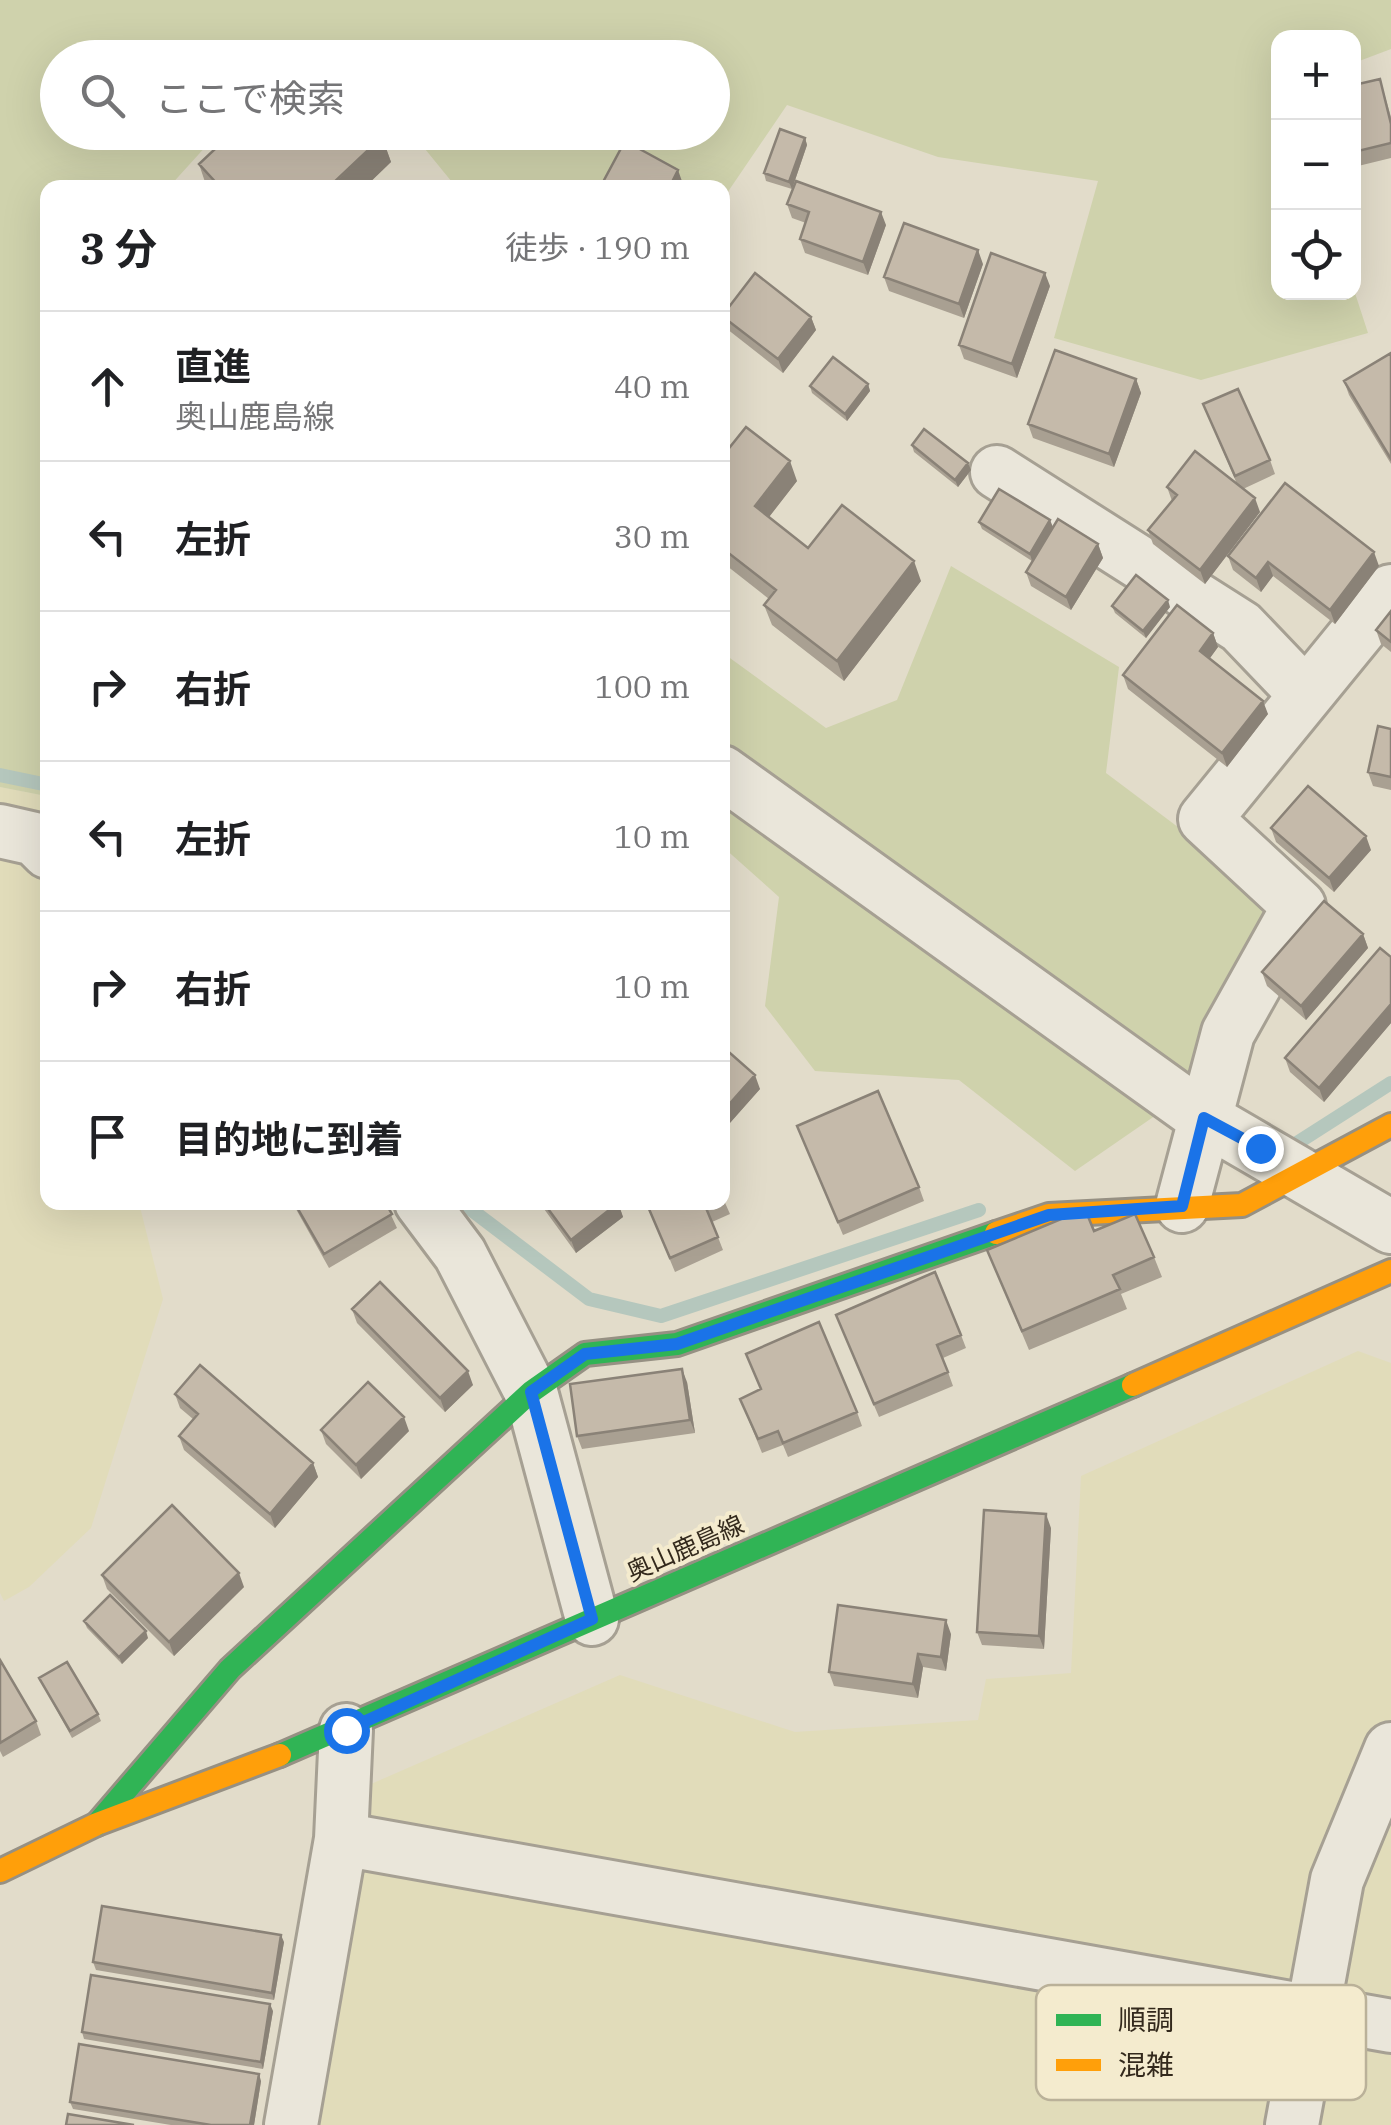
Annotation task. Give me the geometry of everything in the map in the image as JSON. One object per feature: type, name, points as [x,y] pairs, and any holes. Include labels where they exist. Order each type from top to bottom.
[{"type":"street","points":[[997,472],[1241,627],[1306,695]]},
{"type":"street","points":[[1186,1188],[1228,1033],[1300,906],[1205,819],[1391,591]]},
{"type":"street","points":[[730,778],[1204,1118],[1391,1226]]},
{"type":"street","points":[[0,831],[35,838],[40,843]]},
{"type":"street","points":[[97,1824],[230,1670],[531,1392],[585,1354],[677,1344],[1049,1215],[1186,1188],[1242,1205],[1391,1125]]},
{"type":"street","points":[[427,1210],[460,1254],[531,1392],[592,1619]]},
{"type":"street","name":"奥山鹿島線","points":[[0,1871],[97,1824],[346,1730],[1391,1271]]},
{"type":"street","points":[[291,2125],[341,1839],[346,1730]]},
{"type":"street","points":[[1316,1985],[1338,1880],[1391,1749]]},
{"type":"street","points":[[341,1839],[1159,1985]]},
{"type":"street","points":[[1366,2022],[1391,2026]]},
{"type":"street","points":[[1292,2125],[1296,2100]]},
{"type":"shaded area","points":[[0,787],[40,795],[40,1210],[141,1210],[163,1299],[91,1528],[29,1587],[4,1601],[0,1593]]},
{"type":"shaded area","points":[[1358,1351],[1391,1363],[1391,2125],[272,2125],[330,1802],[620,1675],[795,1732],[978,1720],[986,1679],[1071,1673],[1081,1476]]},
{"type":"green space","points":[[0,0],[1391,0],[1391,49],[1361,60],[1361,30],[1271,30],[1271,300],[1357,300],[1368,333],[1201,380],[1054,338],[1098,181],[938,157],[787,105],[730,189],[730,180],[450,180],[426,150],[730,150],[730,40],[40,40],[40,150],[203,150],[175,180],[40,180],[40,795],[0,787]]},
{"type":"green space","points":[[951,566],[1119,667],[1106,773],[1279,903],[1204,1082],[1075,1171],[959,1080],[815,1071],[765,1006],[779,897],[730,853],[730,658],[826,728],[897,700]]},
{"type":"building","points":[[1380,79],[1391,124],[1391,143],[1361,150],[1361,120],[1361,83]]},
{"type":"building","points":[[780,129],[805,138],[789,182],[764,173]]},
{"type":"building","points":[[214,150],[368,150],[336,180],[214,180],[199,164]]},
{"type":"building","points":[[620,150],[641,150],[678,170],[673,180],[604,180]]},
{"type":"building","points":[[796,181],[881,212],[863,262],[800,239],[809,212],[787,204]]},
{"type":"building","points":[[904,223],[978,250],[959,304],[884,277]]},
{"type":"building","points":[[991,253],[1045,273],[1012,364],[959,345]]},
{"type":"building","points":[[755,273],[811,317],[778,359],[730,322],[730,306]]},
{"type":"building","points":[[1055,350],[1136,379],[1109,454],[1028,424]]},
{"type":"building","points":[[1391,353],[1391,459],[1344,381]]},
{"type":"building","points":[[833,357],[868,384],[845,414],[810,386]]},
{"type":"building","points":[[1238,389],[1270,460],[1235,476],[1203,404]]},
{"type":"building","points":[[746,427],[790,461],[755,506],[808,548],[842,505],[914,561],[837,661],[764,605],[776,590],[730,554],[730,447]]},
{"type":"building","points":[[924,429],[968,463],[955,480],[912,445]]},
{"type":"building","points":[[1195,451],[1255,498],[1200,570],[1148,530],[1177,495],[1167,487]]},
{"type":"building","points":[[1285,483],[1374,552],[1330,610],[1268,562],[1256,578],[1228,556]]},
{"type":"building","points":[[999,489],[1050,520],[1030,554],[979,522]]},
{"type":"building","points":[[1058,519],[1098,544],[1066,597],[1026,572]]},
{"type":"building","points":[[1136,575],[1168,600],[1143,631],[1112,606]]},
{"type":"building","points":[[1177,605],[1213,633],[1200,651],[1263,701],[1222,753],[1123,675]]},
{"type":"building","points":[[1391,611],[1391,642],[1376,630]]},
{"type":"building","points":[[1378,726],[1391,729],[1391,777],[1368,772]]},
{"type":"building","points":[[1308,786],[1366,836],[1329,878],[1271,828]]},
{"type":"building","points":[[1324,901],[1363,934],[1301,1006],[1262,972]]},
{"type":"building","points":[[1380,948],[1391,957],[1391,1004],[1319,1088],[1285,1058]]},
{"type":"building","points":[[730,1053],[755,1075],[730,1103]]},
{"type":"building","points":[[878,1091],[919,1187],[838,1222],[797,1126]]},
{"type":"building","points":[[1085,1209],[1094,1231],[1135,1214],[1154,1257],[1113,1275],[1120,1289],[1022,1331],[987,1250]]},
{"type":"building","points":[[299,1210],[390,1210],[392,1214],[324,1254]]},
{"type":"building","points":[[549,1210],[609,1210],[571,1240]]},
{"type":"building","points":[[649,1210],[707,1210],[718,1237],[670,1258]]},
{"type":"building","points":[[935,1272],[961,1335],[937,1345],[948,1372],[874,1404],[836,1315]]},
{"type":"building","points":[[380,1282],[468,1371],[440,1398],[352,1309]]},
{"type":"building","points":[[819,1322],[857,1412],[783,1443],[778,1431],[758,1439],[740,1399],[761,1389],[746,1354]]},
{"type":"building","points":[[200,1365],[313,1463],[270,1514],[179,1436],[198,1414],[175,1394]]},
{"type":"building","points":[[682,1369],[690,1420],[577,1436],[570,1384]]},
{"type":"building","points":[[368,1382],[404,1417],[356,1465],[321,1430]]},
{"type":"building","points":[[172,1505],[239,1573],[169,1642],[102,1575]]},
{"type":"building","points":[[984,1510],[1046,1514],[1039,1636],[977,1632]]},
{"type":"building","points":[[110,1595],[146,1631],[119,1657],[84,1621]]},
{"type":"building","points":[[838,1605],[946,1620],[941,1657],[918,1654],[913,1684],[829,1672]]},
{"type":"building","points":[[0,1660],[36,1721],[0,1743]]},
{"type":"building","points":[[67,1662],[98,1714],[70,1731],[39,1678]]},
{"type":"building","points":[[102,1906],[281,1935],[272,1993],[93,1962]]},
{"type":"building","points":[[91,1975],[270,2004],[261,2062],[82,2032]]},
{"type":"building","points":[[79,2044],[259,2074],[250,2125],[211,2125],[70,2102]]},
{"type":"building","points":[[68,2114],[134,2125],[66,2125]]},
{"type":"waterway","points":[[0,775],[40,783]]},
{"type":"waterway","points":[[1283,1152],[1391,1083]]},
{"type":"waterway","points":[[472,1210],[589,1299],[661,1316],[979,1210]]},
{"type":"traffic: fast","points":[[97,1824],[230,1669],[531,1392],[585,1354],[677,1344],[996,1233]]},
{"type":"traffic: fast","points":[[280,1755],[1133,1385]]},
{"type":"traffic: slow","points":[[996,1233],[1049,1215],[1242,1205],[1391,1125]]},
{"type":"traffic: slow","points":[[1133,1385],[1391,1271]]},
{"type":"traffic: slow","points":[[0,1871],[97,1824],[280,1755]]},
{"type":"route","points":[[346,1730],[592,1619],[531,1392],[585,1354],[677,1344],[1049,1215],[1182,1206],[1204,1118],[1260,1148]]}]
